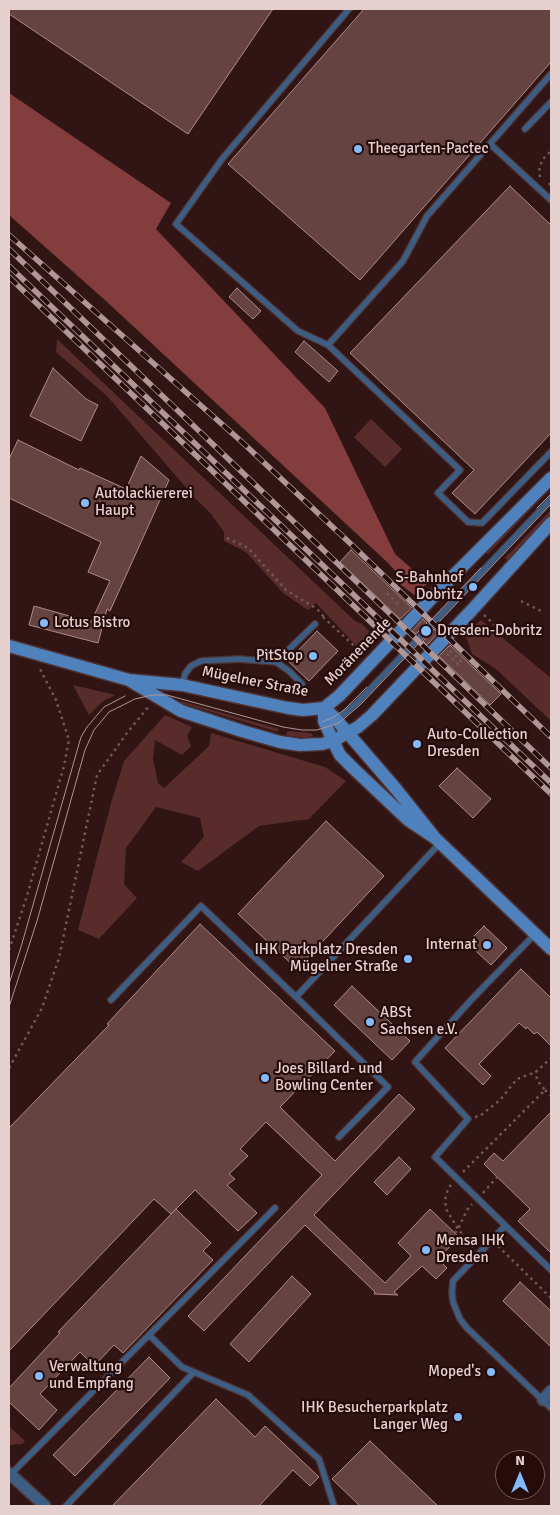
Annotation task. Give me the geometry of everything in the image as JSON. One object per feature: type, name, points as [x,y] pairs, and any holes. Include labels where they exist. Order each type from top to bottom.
[{"type":"main road","name":"Moränenende","points":[[324,708],[339,696],[448,581],[551,478]]},
{"type":"main road","points":[[331,722],[333,741],[348,734],[372,715],[551,523]]},
{"type":"main road","name":"Mügelner Straße","points":[[9,646],[129,680],[182,685],[288,708],[303,710],[324,708],[331,722],[348,734],[438,841],[551,949]]},
{"type":"main road","name":"Mügelner Straße","points":[[129,680],[156,698],[181,711],[280,742],[312,745],[333,741],[340,755],[354,769],[408,820],[438,841]]},
{"type":"street","points":[[10,1474],[45,1506]]},
{"type":"lane","points":[[349,9],[222,159],[176,224],[298,331],[328,346],[460,470],[438,493],[468,522],[482,523],[551,452]]},
{"type":"lane","points":[[328,346],[403,261],[427,216],[551,74]]},
{"type":"lane","points":[[525,129],[551,102]]},
{"type":"lane","points":[[490,144],[551,200]]},
{"type":"lane","points":[[331,722],[358,702],[551,499]]},
{"type":"lane","points":[[276,662],[315,624]]},
{"type":"lane","points":[[182,685],[184,674],[191,666],[201,661],[238,659],[276,662],[289,671],[302,684]]},
{"type":"lane","points":[[296,997],[438,841]]},
{"type":"lane","points":[[112,1000],[201,906],[388,1087],[339,1137]]},
{"type":"lane","points":[[535,934],[466,1005],[415,1062],[468,1119],[435,1157],[551,1270]]},
{"type":"lane","points":[[10,1474],[275,1208]]},
{"type":"lane","points":[[505,1226],[453,1281],[452,1292],[456,1311],[467,1328],[548,1400]]},
{"type":"lane","points":[[149,1335],[182,1367],[248,1395],[318,1459],[334,1506]]},
{"type":"lane","points":[[66,1506],[194,1372]]},
{"type":"path","points":[[543,184],[539,176],[540,166],[542,160],[551,151]]},
{"type":"path","points":[[227,538],[248,548],[286,590],[317,609],[364,655]]},
{"type":"path","points":[[387,593],[401,608]]},
{"type":"path","points":[[521,601],[541,611]]},
{"type":"path","points":[[483,614],[496,626]]},
{"type":"path","points":[[315,624],[324,617]]},
{"type":"path","points":[[449,653],[463,666]]},
{"type":"path","points":[[9,950],[27,896],[64,766],[69,740],[56,700],[39,668],[39,655]]},
{"type":"path","points":[[9,1068],[42,1008],[59,958],[97,775],[127,733],[156,698]]},
{"type":"path","points":[[468,1119],[480,1116],[500,1100],[516,1079],[536,1072],[551,1058]]},
{"type":"path","points":[[536,1072],[537,1080],[551,1096]]},
{"type":"path","points":[[480,1254],[466,1240],[446,1209],[445,1200],[448,1189],[545,1090]]},
{"type":"path","points":[[455,1233],[467,1210],[497,1178]]},
{"type":"path","points":[[492,1240],[551,1298]]},
{"type":"shaded area","points":[[9,93],[171,203],[156,229],[325,408],[395,554],[428,583],[414,595],[400,584],[400,576],[387,562],[106,301],[9,215]]},
{"type":"shaded area","points":[[57,339],[355,621],[362,624],[375,637],[363,653],[316,603],[308,610],[283,593],[246,552],[224,541],[224,532],[211,514],[107,396],[56,352]]},
{"type":"shaded area","points":[[371,419],[402,449],[385,467],[354,437]]},
{"type":"shaded area","points":[[551,484],[551,488],[488,554],[485,551]]},
{"type":"shaded area","points":[[551,510],[551,517],[510,562],[505,558]]},
{"type":"shaded area","points":[[481,620],[551,678],[551,721],[496,669],[472,654],[465,634]]},
{"type":"shaded area","points":[[73,685],[115,695],[102,702],[89,715]]},
{"type":"shaded area","points":[[181,701],[279,729],[278,732],[181,703]]},
{"type":"shaded area","points":[[165,715],[192,727],[187,736],[191,746],[182,755],[155,740],[153,759],[158,783],[164,788],[209,746],[211,733],[325,767],[346,781],[309,819],[259,826],[198,871],[181,862],[204,837],[200,818],[156,807],[126,848],[124,884],[137,898],[99,939],[78,930],[111,803],[124,761]]},
{"type":"shaded area","points":[[287,731],[311,733],[313,736],[305,738],[286,735]]},
{"type":"shaded area","points":[[9,1426],[25,1441],[22,1444],[9,1445]]},
{"type":"building","points":[[9,9],[273,9],[188,134],[9,14]]},
{"type":"building","name":"Theegarten-Pactec","points":[[364,9],[551,9],[551,62],[360,280],[228,164]]},
{"type":"building","points":[[510,186],[551,225],[551,433],[475,514],[452,493],[474,470],[350,353]]},
{"type":"building","points":[[237,288],[261,311],[253,319],[229,297]]},
{"type":"building","points":[[304,341],[338,371],[329,382],[295,352]]},
{"type":"building","points":[[53,368],[86,399],[98,405],[81,441],[30,416]]},
{"type":"building","points":[[18,440],[79,470],[80,468],[126,489],[141,456],[169,480],[110,611],[107,609],[98,643],[29,625],[34,606],[91,622],[110,581],[88,572],[101,542],[9,498],[9,459]]},
{"type":"building","points":[[351,550],[412,608],[400,619],[340,562]]},
{"type":"building","points":[[423,619],[427,623],[416,634],[412,631]]},
{"type":"building","points":[[434,629],[438,633],[427,645],[423,641]]},
{"type":"building","name":"PitStop","points":[[317,631],[338,651],[309,681],[288,661]]},
{"type":"building","points":[[450,645],[501,694],[490,705],[439,656]]},
{"type":"building","points":[[457,768],[491,799],[473,818],[439,786]]},
{"type":"building","points":[[326,821],[384,876],[297,969],[238,914]]},
{"type":"building","points":[[200,924],[335,1051],[280,1107],[335,1161],[399,1094],[415,1109],[314,1215],[385,1283],[411,1256],[398,1243],[430,1209],[459,1237],[438,1259],[447,1268],[436,1279],[422,1266],[394,1292],[398,1295],[374,1294],[375,1292],[305,1225],[204,1331],[188,1316],[322,1175],[266,1122],[240,1149],[248,1156],[229,1174],[235,1179],[227,1185],[257,1213],[238,1231],[195,1190],[171,1214],[154,1199],[9,1351],[9,1128],[109,1025],[107,1024]]},
{"type":"building","name":"Internat","points":[[484,926],[507,948],[491,965],[467,943]]},
{"type":"building","points":[[521,969],[551,998],[551,1046],[537,1032],[534,1034],[527,1027],[526,1029],[519,1023],[479,1064],[491,1076],[483,1085],[445,1048]]},
{"type":"building","points":[[352,986],[410,1041],[392,1060],[334,1005]]},
{"type":"building","points":[[551,1112],[551,1253],[518,1221],[530,1209],[484,1164],[494,1153],[503,1161]]},
{"type":"building","points":[[399,1157],[411,1169],[387,1195],[374,1182]]},
{"type":"building","points":[[176,1209],[211,1243],[203,1251],[213,1260],[123,1353],[114,1345],[94,1366],[80,1352],[40,1394],[57,1410],[39,1430],[9,1402],[9,1388],[60,1333],[58,1332]]},
{"type":"building","points":[[292,1276],[311,1294],[249,1362],[230,1344]]},
{"type":"building","points":[[520,1282],[551,1311],[551,1347],[503,1301]]},
{"type":"building","points":[[149,1357],[170,1378],[75,1476],[53,1455]]},
{"type":"building","points":[[216,1399],[255,1437],[265,1426],[319,1477],[310,1486],[293,1470],[259,1506],[112,1506]]},
{"type":"building","points":[[370,1441],[438,1506],[360,1506],[332,1479]]},
{"type":"tram line","points":[[537,508],[551,494]]},
{"type":"tram line","points":[[9,1007],[37,921],[85,750],[94,730],[109,712],[135,699],[152,695],[167,695],[283,727],[317,730],[339,723],[361,704],[551,504]]},
{"type":"tram line","points":[[429,622],[481,568]]},
{"type":"tram line","points":[[322,722],[344,710],[367,687]]},
{"type":"tram line","points":[[9,984],[81,737],[104,707],[125,696]]},
{"type":"railway","points":[[9,235],[242,442],[551,737]]},
{"type":"railway","points":[[9,249],[551,768]]},
{"type":"railway","points":[[9,266],[551,783]]},
{"type":"railway","points":[[9,277],[551,794]]},
{"type":"place","name":"Theegarten-Pactec","points":[[358,149]]},
{"type":"place","name":"Autolackiererei Haupt","points":[[85,503]]},
{"type":"place","name":"S-Bahnhof Dobritz","points":[[473,587]]},
{"type":"place","name":"Lotus Bistro","points":[[44,623]]},
{"type":"place","name":"Dresden-Dobritz","points":[[426,631]]},
{"type":"place","name":"PitStop","points":[[313,656]]},
{"type":"place","name":"Auto-Collection Dresden","points":[[417,744]]},
{"type":"place","name":"Internat","points":[[487,945]]},
{"type":"place","name":"IHK Parkplatz Dresden Mügelner Straße","points":[[408,959]]},
{"type":"place","name":"ABSt Sachsen e.V.","points":[[370,1022]]},
{"type":"place","name":"Joes Billard- und Bowling Center","points":[[265,1078]]},
{"type":"place","name":"Mensa IHK Dresden","points":[[426,1250]]},
{"type":"place","name":"Moped's","points":[[491,1372]]},
{"type":"place","name":"Verwaltung und Empfang","points":[[39,1376]]},
{"type":"place","name":"IHK Besucherparkplatz Langer Weg","points":[[458,1417]]}]
